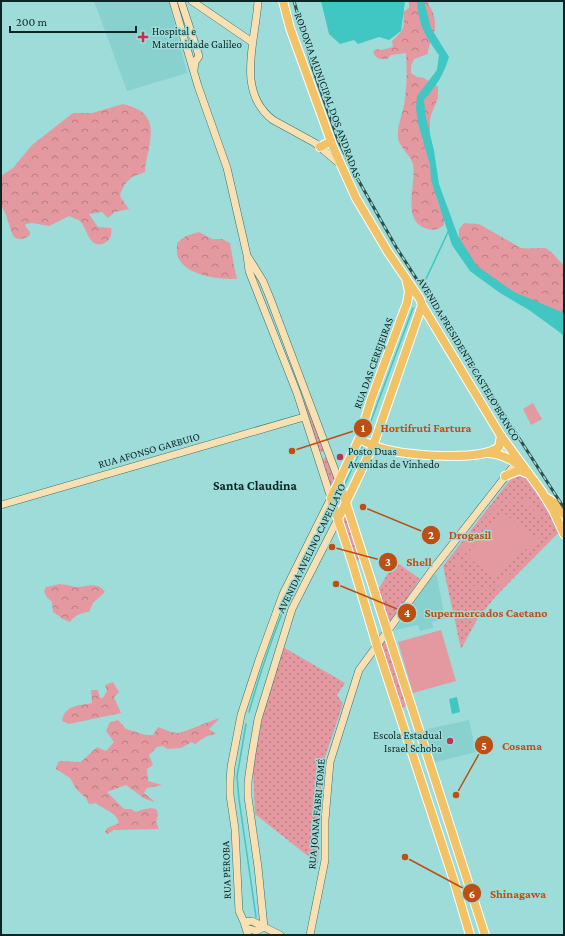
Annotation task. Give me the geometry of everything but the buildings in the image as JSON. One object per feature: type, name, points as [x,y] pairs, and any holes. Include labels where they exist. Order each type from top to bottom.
[{"type":"main road","name":"RODOVIA MUNICIPAL DOS ANDRADAS","points":[[283,1],[290,28],[331,141],[356,198],[406,278]]},
{"type":"main road","points":[[322,148],[331,141]]},
{"type":"main road","name":"AVENIDA PRESIDENTE CASTELO BRANCO","points":[[406,278],[501,436],[520,464]]},
{"type":"main road","name":"RUA DAS CEREJEIRAS","points":[[331,498],[359,439],[371,400],[407,303],[408,289],[406,278]]},
{"type":"main road","points":[[407,303],[413,299],[420,299]]},
{"type":"main road","name":"AVENIDA AVELINO CAPELLATO","points":[[338,519],[372,446],[420,299]]},
{"type":"main road","points":[[359,439],[372,446],[386,450],[431,456],[451,456],[491,452],[499,447],[501,436]]},
{"type":"main road","points":[[482,453],[505,457],[520,464],[544,495],[564,534]]},
{"type":"main road","points":[[505,476],[520,470],[529,475]]},
{"type":"main road","points":[[339,481],[485,935]]},
{"type":"main road","points":[[544,495],[558,505],[564,514]]},
{"type":"main road","points":[[331,498],[400,719],[452,874],[470,935]]},
{"type":"main road","points":[[353,565],[358,561],[362,562],[370,578]]},
{"type":"main road","points":[[370,621],[372,624],[378,624],[381,621],[380,611]]},
{"type":"main road","points":[[396,706],[403,710],[407,708],[410,700]]},
{"type":"main road","points":[[400,719],[405,714],[414,716]]},
{"type":"street","points":[[174,1],[194,74],[227,168],[247,255],[249,270],[303,409]]},
{"type":"street","points":[[181,1],[199,56],[195,62],[194,74]]},
{"type":"street","points":[[192,1],[252,42]]},
{"type":"street","points":[[258,1],[256,25],[250,58],[252,86],[257,102],[262,110],[273,120],[322,148],[341,164]]},
{"type":"street","points":[[186,17],[186,11],[190,8],[202,8]]},
{"type":"street","points":[[184,40],[192,56],[196,56],[198,52]]},
{"type":"street","points":[[247,255],[263,281],[308,400],[315,413],[339,481]]},
{"type":"street","points":[[308,400],[305,397],[302,399],[304,417],[331,498]]},
{"type":"street","name":"RUA AFONSO GARBUIO","points":[[1,505],[304,417]]},
{"type":"street","points":[[318,457],[320,454],[329,452]]},
{"type":"street","points":[[505,457],[508,465],[505,476]]},
{"type":"street","name":"RUA JOANA FABRI TOMÉ","points":[[310,935],[324,864],[325,820],[330,762],[357,675],[433,569],[505,476],[520,464]]},
{"type":"street","name":"AVENIDA AVELINO CAPELLATO","points":[[236,830],[230,796],[230,781],[231,767],[242,711],[283,594],[331,498]]},
{"type":"street","name":"AVENIDA AVELINO CAPELLATO","points":[[264,926],[258,867],[248,797],[250,761],[258,719],[292,609],[338,519]]},
{"type":"street","name":"RUA PEROBA","points":[[236,830],[239,910],[246,928]]},
{"type":"street","points":[[246,928],[252,921],[280,935]]},
{"type":"shaded area","name":"Hospital e Maternidade Galileo","points":[[94,1],[169,1],[187,73],[127,91]]},
{"type":"shaded area","points":[[321,1],[405,1],[401,31],[389,40],[379,37],[358,44],[354,40],[340,44],[329,34]]},
{"type":"shaded area","points":[[417,1],[424,1],[431,28],[449,57],[439,80],[424,100],[439,184],[458,236],[477,266],[514,292],[564,313],[564,336],[529,310],[500,293],[470,271],[452,245],[431,180],[430,165],[418,123],[416,108],[417,96],[437,70],[439,55],[430,42],[421,24]]},
{"type":"shaded area","points":[[435,574],[437,576],[445,619],[432,622],[433,628],[420,631],[418,625],[395,630],[432,576]]},
{"type":"shaded area","points":[[457,697],[460,712],[452,714],[449,699]]},
{"type":"shaded area","name":"Escola Estadual Israel Schoba","points":[[469,720],[476,752],[432,763],[423,730]]},
{"type":"green space","points":[[409,1],[430,1],[428,4],[432,10],[435,21],[435,29],[428,54],[414,59],[411,66],[411,73],[417,77],[424,78],[438,87],[438,98],[430,121],[430,157],[437,199],[444,218],[444,225],[435,230],[430,230],[419,225],[414,219],[412,211],[413,164],[410,157],[400,144],[398,138],[398,129],[406,92],[406,53],[391,55],[387,59],[380,59],[375,56],[373,52],[376,49],[382,50],[393,47],[392,41],[403,28],[403,12],[409,8]]},
{"type":"green space","points":[[123,104],[135,108],[143,113],[149,121],[151,135],[145,172],[132,177],[125,184],[120,194],[121,198],[129,209],[115,212],[108,218],[102,212],[89,214],[98,227],[111,228],[110,238],[101,244],[93,242],[81,222],[69,216],[49,226],[32,223],[26,224],[25,226],[30,232],[30,235],[22,239],[14,237],[5,212],[1,207],[1,176],[13,168],[32,145],[73,113],[92,113]]},
{"type":"green space","points":[[464,223],[479,224],[521,248],[544,248],[555,256],[564,266],[564,329],[477,276],[459,242],[459,229]]},
{"type":"green space","points":[[199,232],[212,239],[222,239],[230,243],[237,279],[205,276],[190,270],[179,259],[177,256],[177,243],[186,236]]},
{"type":"green space","points":[[304,400],[325,449],[322,452],[319,452],[303,401]]},
{"type":"green space","points":[[533,403],[542,419],[531,425],[523,409]]},
{"type":"green space","points":[[327,456],[336,479],[331,488],[322,462]]},
{"type":"green space","points":[[519,476],[527,479],[540,497],[559,532],[495,597],[478,618],[461,649],[443,566],[510,480]]},
{"type":"green space","points":[[517,498],[530,503],[539,513],[542,525],[538,539],[502,584],[486,590],[478,590],[470,587],[464,583],[459,576],[457,559],[459,554],[476,530],[500,504]],"holes":[[[515,501],[528,505],[536,512],[539,520],[539,531],[527,549],[499,582],[483,588],[475,586],[464,577],[461,570],[460,562],[463,553],[501,507],[507,503]]]},
{"type":"green space","points":[[345,510],[361,559],[354,562],[341,522]]},
{"type":"green space","points":[[503,512],[532,537],[495,580],[466,555]]},
{"type":"green space","points":[[395,561],[420,579],[391,621],[388,619],[378,590]]},
{"type":"green space","points":[[60,584],[73,587],[92,585],[99,587],[105,592],[93,603],[89,612],[78,615],[70,622],[53,612],[52,602],[46,596],[44,591],[46,587]]},
{"type":"green space","points":[[441,630],[456,681],[413,693],[398,642]]},
{"type":"green space","points":[[383,640],[388,645],[406,705],[402,708],[398,706],[379,645]]},
{"type":"green space","points":[[283,647],[345,683],[337,695],[343,704],[322,766],[318,864],[255,814],[253,766],[263,715]]},
{"type":"green space","points":[[113,682],[119,692],[114,697],[121,713],[69,724],[62,721],[66,711],[69,709],[92,703],[91,690],[98,690],[100,698],[103,698],[107,691],[105,685]]},
{"type":"green space","points":[[220,718],[209,729],[216,734],[207,736],[195,744],[192,742],[181,748],[167,749],[163,746],[157,747],[149,755],[153,765],[147,769],[148,781],[162,785],[147,788],[144,793],[155,802],[145,799],[126,785],[107,792],[124,809],[131,809],[136,812],[149,808],[157,810],[158,815],[156,822],[159,829],[114,830],[107,834],[105,832],[107,828],[119,823],[118,819],[96,803],[89,804],[86,798],[77,790],[70,778],[56,769],[59,761],[81,762],[97,747],[106,751],[114,742],[106,731],[110,722],[118,720],[126,729],[146,735],[153,735],[158,727],[174,733],[179,733]]},
{"type":"waterway","points":[[426,279],[448,232]]},
{"type":"waterway","points":[[365,437],[413,308]]},
{"type":"waterway","points":[[344,486],[363,445]]},
{"type":"waterway","points":[[249,712],[268,650],[285,605],[330,516]]},
{"type":"waterway","points":[[246,724],[237,777],[256,917]]},
{"type":"railway","points":[[294,1],[313,69],[338,140],[356,176],[396,247],[564,508]]},
{"type":"place","name":"Hospital e Maternidade Galileo","points":[[143,37]]},
{"type":"place","name":"Hortifruti Fartura","points":[[292,451]]},
{"type":"place","name":"Posto Duas Avenidas de Vinhedo","points":[[340,457]]},
{"type":"place","name":"Drogasil","points":[[363,507]]},
{"type":"place","name":"Shell","points":[[332,547]]},
{"type":"place","name":"Supermercados Caetano","points":[[336,584]]},
{"type":"place","name":"Escola Estadual Israel Schoba","points":[[450,741]]},
{"type":"place","name":"Cosama","points":[[456,795]]},
{"type":"place","name":"Shinagawa","points":[[405,857]]},
{"type":"district","name":"Santa Claudina","points":[[255,485]]}]
